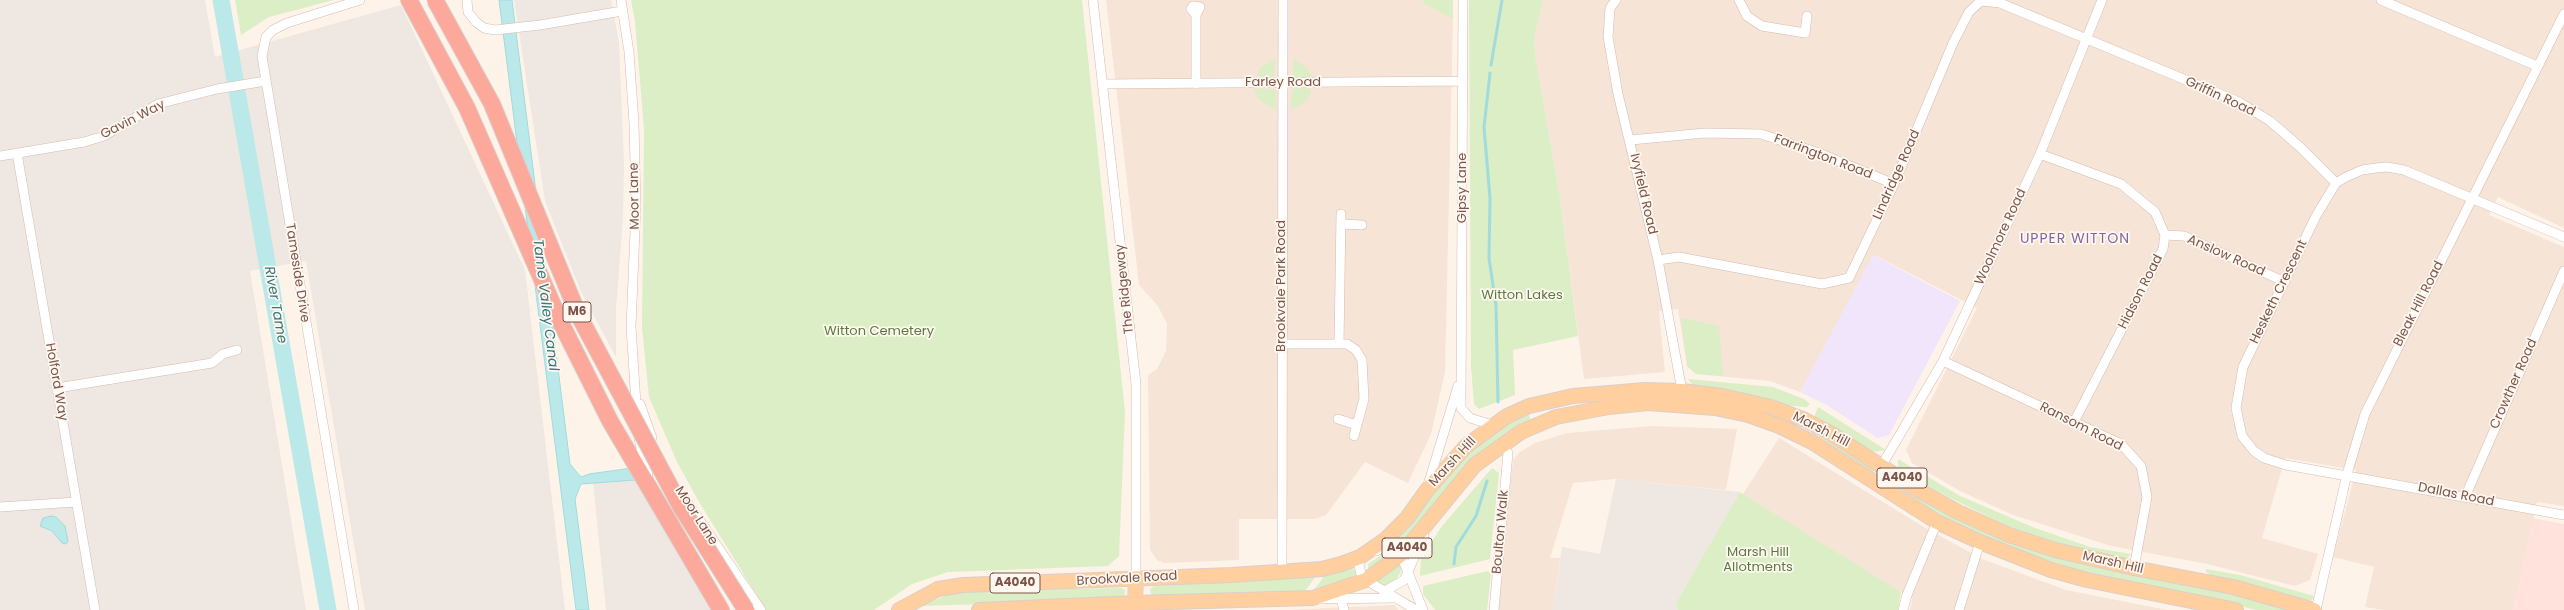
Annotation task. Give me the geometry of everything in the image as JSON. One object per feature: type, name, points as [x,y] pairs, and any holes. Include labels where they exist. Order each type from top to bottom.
[{"type":"highway","name":"M6","points":[[409,0],[466,108],[560,321],[610,421],[721,610]]},
{"type":"highway","name":"M6","points":[[435,0],[492,104],[578,314],[681,507],[746,610]]},
{"type":"main road","name":"Marsh Hill","points":[[1360,557],[1386,539],[1402,524],[1427,490],[1466,446],[1492,425],[1507,416],[1529,406],[1573,396],[1607,391],[1682,391],[1722,396],[1772,407],[1830,433],[1882,465],[1918,490],[1984,524],[2055,550],[2134,568],[2233,587],[2315,610]]},
{"type":"main road","name":"Marsh Hill","points":[[1366,580],[1402,554],[1475,465],[1495,449],[1539,423],[1609,407],[1648,403],[1715,408],[1761,420],[1812,442],[1937,522],[1980,542],[2051,570],[2087,580],[2236,610]]},
{"type":"main road","points":[[1873,482],[1882,465]]},
{"type":"main road","name":"Brookvale Road","points":[[899,610],[938,589],[963,585],[1282,572],[1322,569],[1360,557]]},
{"type":"main road","points":[[1135,606],[1136,578]]},
{"type":"main road","name":"Brookvale Road","points":[[979,610],[1135,606],[1313,598],[1366,580]]},
{"type":"street","name":"Tameside Drive","points":[[354,610],[261,82],[262,47],[266,37],[273,30],[287,23],[360,0]]},
{"type":"street","points":[[467,0],[468,12],[476,22],[484,28],[495,30],[622,11]]},
{"type":"street","name":"Moor Lane","points":[[620,0],[629,52],[634,123],[636,206],[631,327],[638,435],[644,467],[691,552],[726,610]]},
{"type":"street","name":"The Ridgeway","points":[[1093,0],[1136,384],[1136,578]]},
{"type":"street","name":"Brookvale Park Road","points":[[1282,572],[1281,344],[1284,0]]},
{"type":"street","name":"Gipsy Lane","points":[[1463,0],[1461,408],[1470,418],[1492,425]]},
{"type":"street","name":"Ivyfield Road","points":[[1616,0],[1610,8],[1608,37],[1618,94],[1631,140],[1658,260],[1682,391]]},
{"type":"street","points":[[1740,0],[1746,16],[1762,26],[1805,33],[1807,16]]},
{"type":"street","name":"Woolmore Road","points":[[1882,465],[1943,361],[2040,154],[2102,0]]},
{"type":"street","points":[[2381,0],[2537,66]]},
{"type":"street","name":"Lindridge Road","points":[[1658,260],[1680,257],[1822,284],[1837,282],[1849,278],[1894,184],[1953,43],[1969,12],[1981,1],[2000,3],[2086,38]]},
{"type":"street","name":"Bleak Hill Road","points":[[2315,610],[2347,474],[2365,414],[2377,386],[2473,200],[2537,66],[2564,14]]},
{"type":"street","points":[[1196,15],[1196,84]]},
{"type":"street","name":"Griffin Road","points":[[2086,38],[2239,102],[2270,122],[2300,147],[2336,183]]},
{"type":"street","name":"Farley Road","points":[[1103,84],[1463,81]]},
{"type":"street","name":"Gavin Way","points":[[0,156],[84,142],[104,136],[158,104],[217,88],[261,82]]},
{"type":"street","name":"Farrington Road","points":[[1631,140],[1705,133],[1761,134],[1816,152],[1894,184]]},
{"type":"street","name":"Holford Way","points":[[17,153],[95,610]]},
{"type":"street","points":[[2040,154],[2121,184],[2155,212],[2165,235]]},
{"type":"street","points":[[2336,183],[2362,170],[2387,167],[2404,170],[2564,237]]},
{"type":"street","name":"Hesketh Crescent","points":[[2336,183],[2316,216],[2243,367],[2236,408],[2242,436],[2254,451],[2264,458],[2286,465],[2347,474]]},
{"type":"street","points":[[1339,344],[1341,214]]},
{"type":"street","points":[[1342,224],[1362,225]]},
{"type":"street","name":"Anslow Road","points":[[2165,235],[2184,236],[2285,282]]},
{"type":"street","name":"Hidson Road","points":[[2074,422],[2163,249],[2165,235]]},
{"type":"street","name":"Crowther Road","points":[[2464,497],[2564,271]]},
{"type":"street","points":[[1281,344],[1339,344],[1352,346],[1362,360],[1364,399],[1354,436]]},
{"type":"street","points":[[57,388],[212,364],[223,354],[236,350]]},
{"type":"street","name":"Ransom Road","points":[[1943,361],[2121,444],[2141,466],[2147,497],[2134,568]]},
{"type":"street","name":"Gipsy Lane","points":[[1427,490],[1462,375]]},
{"type":"street","name":"Moor Lane","points":[[636,392],[649,432],[675,484],[761,610]]},
{"type":"street","points":[[1338,419],[1357,425]]},
{"type":"street","name":"Boulton Walk","points":[[1494,610],[1508,453]]},
{"type":"street","name":"Dallas Road","points":[[2347,474],[2564,515]]},
{"type":"street","points":[[0,508],[76,502]]},
{"type":"street","points":[[1385,591],[1404,580],[1409,573],[1416,550],[1440,507]]},
{"type":"street","points":[[1903,610],[1907,595],[1937,522]]},
{"type":"street","points":[[1959,610],[1980,542]]},
{"type":"street","points":[[1416,610],[1392,598],[1385,591],[1366,580],[1361,574],[1360,557],[1386,547],[1394,547],[1402,554],[1423,610]]},
{"type":"street","points":[[1313,598],[1392,598]]},
{"type":"street","points":[[1341,599],[1344,610]]},
{"type":"shaded area","points":[[0,0],[205,0],[215,57],[401,5],[525,270],[565,610],[365,610],[306,261],[250,271],[306,610],[0,610]]},
{"type":"shaded area","points":[[514,0],[611,0],[619,42],[624,163],[623,218],[616,309],[616,357],[581,292],[545,201]]},
{"type":"shaded area","points":[[1106,0],[1422,0],[1424,4],[1453,19],[1445,372],[1431,434],[1408,483],[1365,462],[1326,515],[1315,519],[1239,519],[1239,560],[1164,563],[1157,560],[1150,550],[1148,375],[1157,369],[1166,351],[1167,324],[1158,306],[1139,285]]},
{"type":"shaded area","points":[[1543,0],[2564,0],[2564,228],[2498,197],[2489,215],[2564,247],[2564,506],[2537,502],[2513,610],[2384,610],[2365,607],[2374,567],[2333,557],[2356,470],[2285,458],[2262,538],[2318,554],[2310,580],[2295,586],[2207,564],[2111,546],[2013,515],[1960,491],[1912,463],[1906,450],[1977,308],[1874,255],[1800,392],[1770,381],[1696,374],[1687,366],[1678,309],[1659,311],[1665,372],[1584,379],[1560,198],[1534,49],[1535,33]]},
{"type":"shaded area","points":[[1873,255],[1960,301],[1889,435],[1878,438],[1825,404],[1800,392]]},
{"type":"shaded area","points":[[1651,426],[1737,429],[1726,490],[1616,479],[1573,483],[1550,558],[1560,558],[1553,610],[1497,610],[1513,460],[1520,452],[1535,443],[1567,433]]},
{"type":"shaded area","points":[[1779,438],[1922,526],[1982,559],[2066,590],[2167,610],[1910,610],[1912,599],[1743,494]]},
{"type":"shaded area","points":[[634,476],[713,610],[606,610],[593,482]]},
{"type":"shaded area","points":[[1616,479],[1740,492],[1676,603],[1678,610],[1553,610],[1562,547],[1600,554]]},
{"type":"shaded area","points":[[2533,518],[2564,524],[2564,610],[2513,610]]},
{"type":"shaded area","points":[[1395,605],[1398,610],[1285,610]]},
{"type":"green space","points":[[235,0],[334,0],[269,17],[241,35]]},
{"type":"green space","name":"Witton Cemetery","points":[[631,0],[1082,0],[1125,412],[1119,556],[1108,566],[948,572],[912,584],[874,610],[766,610],[699,502],[677,462],[649,397],[642,328],[644,129],[635,21]]},
{"type":"green space","points":[[1422,0],[1453,0],[1453,19],[1424,4]]},
{"type":"green space","name":"Witton Lakes","points":[[1469,0],[1543,0],[1535,33],[1534,49],[1560,198],[1578,336],[1513,350],[1515,395],[1479,409],[1474,404],[1471,367]]},
{"type":"green space","points":[[1275,57],[1274,78],[1256,78],[1260,68]]},
{"type":"green space","points":[[1293,58],[1309,70],[1311,79],[1293,78]]},
{"type":"green space","points":[[1254,88],[1276,90],[1276,110],[1259,100]]},
{"type":"green space","points":[[1296,88],[1311,89],[1309,98],[1299,106],[1291,109],[1292,91]]},
{"type":"green space","points":[[1683,318],[1719,326],[1723,376],[1696,374],[1687,366],[1681,320]]},
{"type":"green space","points":[[1688,379],[1773,387],[1804,399],[1810,404],[1807,407],[1778,405],[1694,387]]},
{"type":"green space","points":[[1818,407],[1886,450],[1872,452],[1814,417]]},
{"type":"green space","points":[[1529,415],[1530,419],[1546,415],[1511,434],[1404,547],[1394,540],[1476,445],[1502,425]]},
{"type":"green space","points":[[1821,435],[1874,466],[1874,471],[1871,473],[1818,440]]},
{"type":"green space","points":[[1898,459],[1960,496],[2035,528],[2090,547],[2131,554],[2126,559],[2117,559],[2055,544],[2020,532],[1932,489],[1898,469]]},
{"type":"green space","points":[[1492,468],[1499,473],[1490,559],[1420,576],[1421,558],[1442,526]]},
{"type":"green space","points":[[1891,480],[2023,545],[2086,565],[2228,592],[2293,610],[2256,610],[2207,597],[2093,576],[2025,555],[1928,510],[1890,487]]},
{"type":"green space","name":"Marsh Hill Allotments","points":[[1740,492],[1901,592],[1898,610],[1678,610],[1676,603]]},
{"type":"green space","points":[[1389,550],[1394,553],[1368,572],[1368,564]]},
{"type":"green space","points":[[1397,564],[1402,568],[1396,581],[1388,587],[1376,581]]},
{"type":"green space","points":[[1353,567],[1356,574],[1355,579],[1312,592],[1326,574]]},
{"type":"green space","points":[[2206,569],[2240,575],[2314,596],[2312,600],[2307,601],[2212,576],[2206,572]]},
{"type":"green space","points":[[1488,571],[1491,574],[1487,610],[1435,610],[1423,594],[1423,586]]},
{"type":"green space","points":[[1316,576],[1303,594],[1153,597],[1150,589],[1154,586]]},
{"type":"green space","points":[[1122,588],[1125,590],[1125,594],[1120,600],[920,606],[950,594],[976,591]]},
{"type":"water","name":"Tame Valley Canal","points":[[499,0],[512,0],[570,464],[581,477],[589,474],[632,468],[635,480],[581,484],[575,499],[589,610],[576,610]]},
{"type":"water","points":[[51,516],[56,517],[65,526],[68,541],[66,544],[62,543],[52,531],[40,526],[43,518]]},
{"type":"waterway","name":"River Tame","points":[[221,0],[328,610]]},
{"type":"waterway","points":[[1491,65],[1502,0]]},
{"type":"waterway","points":[[1490,73],[1484,127],[1490,198],[1489,258],[1496,306],[1498,402]]},
{"type":"waterway","points":[[1454,564],[1456,547],[1476,516],[1487,481]]},
{"type":"district","name":"UPPER WITTON","points":[[2075,239]]}]
